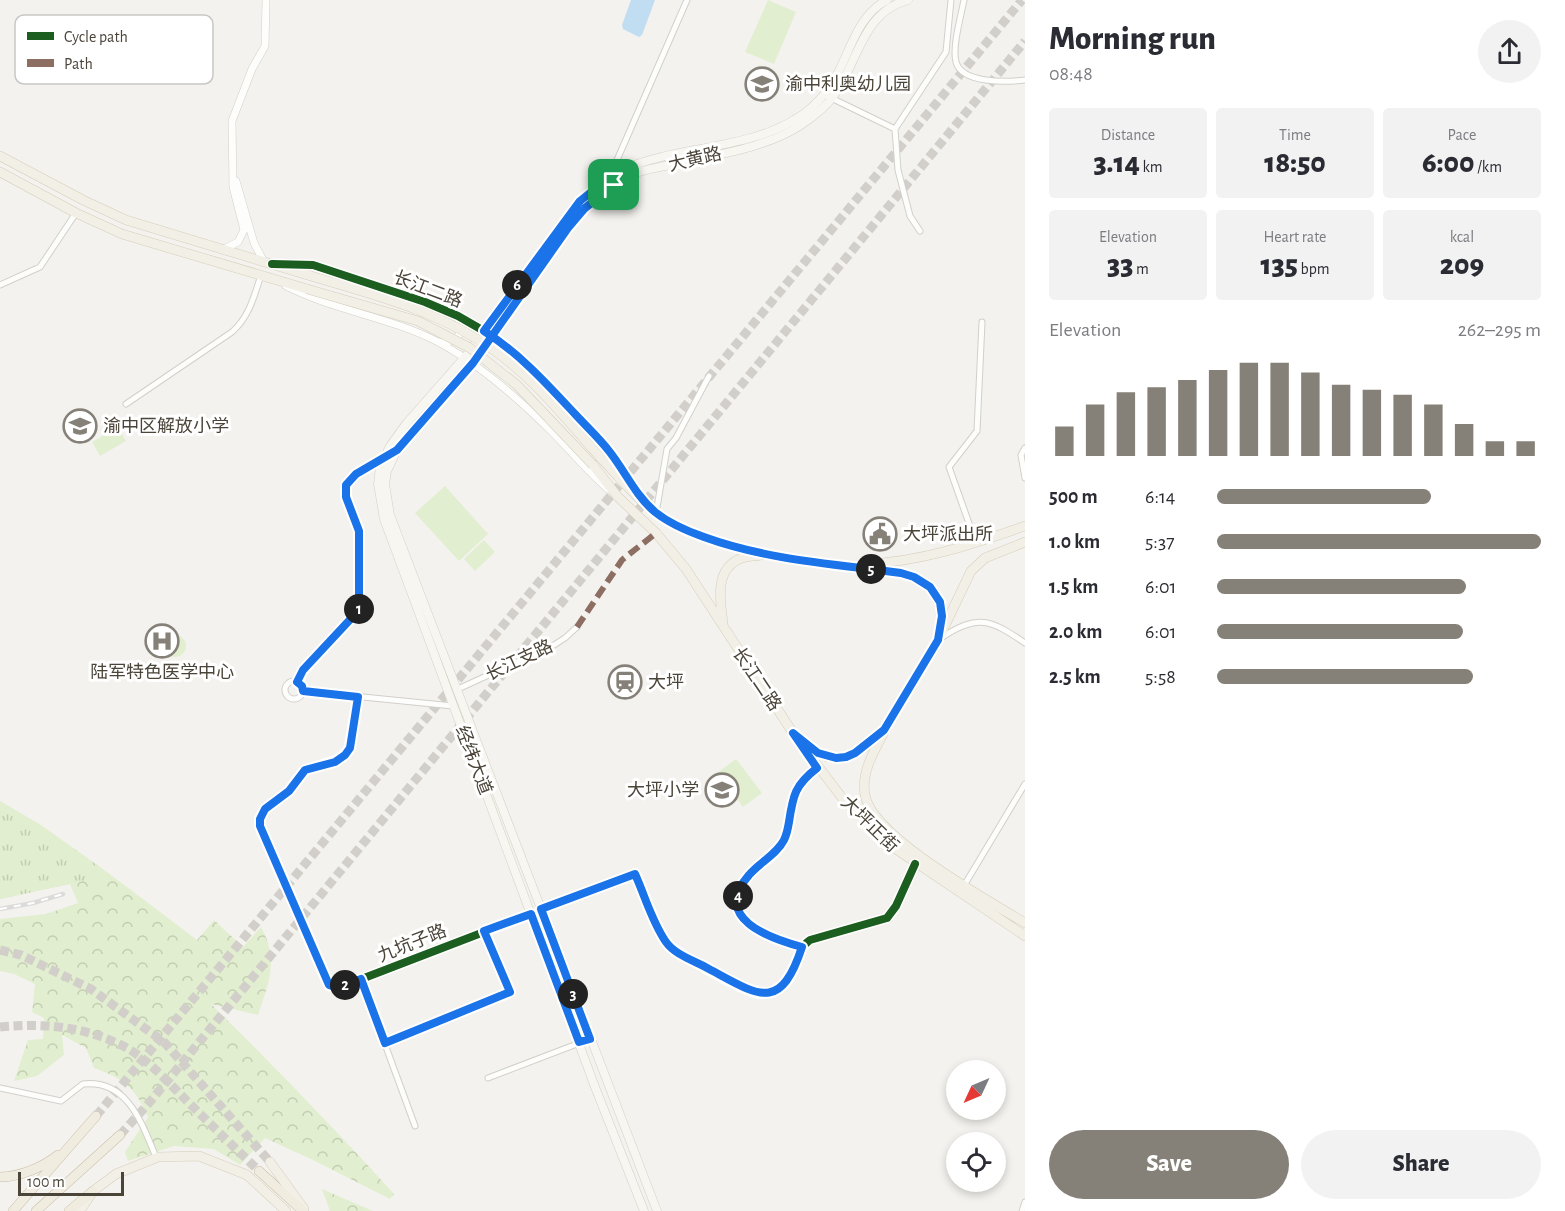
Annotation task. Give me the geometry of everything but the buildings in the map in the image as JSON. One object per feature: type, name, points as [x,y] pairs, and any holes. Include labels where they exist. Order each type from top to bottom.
[{"type":"highway","points":[[13,1211],[96,1116]]},
{"type":"highway","points":[[36,1211],[120,1135]]},
{"type":"highway","points":[[0,1177],[11,1177],[28,1171],[53,1159],[75,1142]]},
{"type":"highway","points":[[259,1171],[304,1211]]},
{"type":"highway","points":[[45,1211],[73,1176]]},
{"type":"highway","points":[[69,1211],[93,1191]]},
{"type":"main road","name":"大黄路","points":[[488,333],[585,208],[614,185],[628,176],[651,169],[761,143],[801,125],[845,76],[859,44],[884,12],[888,2],[908,0]]},
{"type":"main road","name":"大黄路","points":[[488,333],[574,208],[594,188],[623,170],[646,161],[779,128],[827,97]]},
{"type":"main road","name":"长江二路","points":[[0,156],[82,200],[126,220],[416,308],[473,336],[525,376],[656,513],[685,530],[767,555],[901,573],[914,577],[930,587],[936,594],[941,608],[938,640]]},
{"type":"main road","name":"长江二路","points":[[0,172],[98,225],[144,242],[418,321],[470,348],[517,386],[592,465],[618,497],[656,533],[686,569],[793,733],[818,753],[836,758],[846,757],[855,753],[884,730],[938,640],[967,579],[977,564],[994,554],[1025,542]]},
{"type":"main road","name":"经纬大道","points":[[488,333],[397,435],[383,459],[378,484],[384,519],[644,1211]]},
{"type":"main road","name":"经纬大道","points":[[488,333],[473,363],[397,450],[387,471],[385,484],[390,515],[657,1211]]},
{"type":"main road","name":"长江二路","points":[[839,564],[904,561],[976,543],[1025,526]]},
{"type":"main road","name":"长江二路","points":[[723,627],[720,597],[723,574],[731,564],[742,558],[767,555]]},
{"type":"main road","name":"大坪正街","points":[[884,730],[871,757],[866,774],[864,794],[871,812],[905,844],[964,885],[1025,923]]},
{"type":"main road","name":"大坪正街","points":[[793,733],[817,768],[873,830],[915,864],[1025,936]]},
{"type":"main road","points":[[80,1211],[93,1191],[116,1174],[156,1158],[199,1156],[247,1176],[286,1211]]},
{"type":"main road","points":[[270,1162],[304,1211]]},
{"type":"street","points":[[220,249],[235,245],[244,230],[234,192],[232,121],[252,69],[265,46],[266,0]]},
{"type":"street","points":[[614,185],[610,177],[687,0]]},
{"type":"street","points":[[920,231],[910,216],[898,170],[896,129],[946,52],[951,0]]},
{"type":"street","points":[[964,0],[955,52],[956,64],[966,75],[978,79],[1012,82],[1025,80]]},
{"type":"street","points":[[827,97],[896,129]]},
{"type":"street","points":[[233,170],[254,243],[268,263]]},
{"type":"street","points":[[0,285],[40,267],[76,213]]},
{"type":"street","name":"长江二路","points":[[268,263],[313,265],[414,298],[458,316],[488,333],[518,356],[550,387],[608,450],[642,500]]},
{"type":"street","points":[[126,404],[242,323],[266,276]]},
{"type":"street","name":"长江二路","points":[[266,276],[304,295],[386,321],[437,342],[465,357],[520,401],[554,434],[586,471],[618,497]]},
{"type":"street","points":[[437,342],[446,343],[458,337],[462,329],[458,316]]},
{"type":"street","points":[[976,543],[949,467],[977,431],[982,322]]},
{"type":"street","points":[[656,513],[667,449],[676,438],[709,376]]},
{"type":"street","points":[[1025,448],[1021,455],[1025,478]]},
{"type":"street","points":[[297,682],[303,670],[359,610],[359,531],[346,497],[346,485],[356,474],[397,450]]},
{"type":"street","points":[[938,640],[960,627],[976,622],[987,622],[996,624],[1025,643]]},
{"type":"street","name":"长江支路","points":[[458,689],[554,645],[577,627]]},
{"type":"street","points":[[291,682],[297,682],[302,686],[303,691],[301,696],[291,699],[286,695],[286,686],[291,682]]},
{"type":"street","points":[[303,691],[453,706]]},
{"type":"street","name":"九坑子路","points":[[358,697],[350,748],[345,755],[335,762],[305,770],[289,791],[265,809],[260,819],[260,826],[329,985],[338,988],[531,914]]},
{"type":"street","points":[[802,947],[767,937],[744,921],[736,907],[738,894],[747,877],[784,841],[793,796],[804,778],[817,768]]},
{"type":"street","points":[[964,885],[1025,784]]},
{"type":"street","points":[[541,909],[635,874],[670,946],[746,989],[764,994],[780,988],[794,972],[802,947],[810,940],[887,918],[896,906],[915,864]]},
{"type":"street","points":[[385,1043],[510,992],[484,931]]},
{"type":"street","points":[[361,979],[415,1126]]},
{"type":"street","points":[[488,1078],[590,1039]]},
{"type":"street","points":[[0,1088],[61,1101],[83,1084],[105,1085],[133,1107],[156,1158]]},
{"type":"street","points":[[1022,1211],[1025,1202]]},
{"type":"green space","points":[[768,0],[796,12],[774,64],[745,52]]},
{"type":"green space","points":[[118,427],[126,441],[100,456],[92,442]]},
{"type":"green space","points":[[445,486],[488,534],[459,561],[415,513]]},
{"type":"green space","points":[[484,540],[495,552],[475,571],[464,559]]},
{"type":"green space","points":[[175,635],[183,638],[186,646],[183,654],[175,657],[167,654],[164,646],[167,638]]},
{"type":"green space","points":[[736,759],[762,793],[743,807],[717,773]]},
{"type":"green space","points":[[0,801],[76,850],[197,940],[214,920],[243,947],[261,927],[270,950],[271,961],[269,981],[258,1015],[211,1004],[372,1170],[394,1194],[390,1199],[265,1138],[240,1165],[214,1149],[174,1146],[128,1161],[125,1152],[148,1117],[143,1107],[133,1091],[121,1080],[94,1068],[86,1048],[62,1035],[64,1055],[37,1076],[14,1081],[28,1040],[43,1039],[44,1018],[32,1012],[35,984],[14,974],[0,971],[0,919],[46,914],[78,903],[70,884],[0,899]]},
{"type":"green space","points":[[0,801],[41,825],[111,875],[0,899]]},
{"type":"green space","points":[[322,1189],[373,1211],[330,1211]]},
{"type":"water","points":[[631,0],[655,0],[642,35],[639,37],[623,29],[622,25]]},
{"type":"tunnel","points":[[96,1116],[1022,0]]},
{"type":"tunnel","points":[[120,1135],[149,1103],[1025,41]]},
{"type":"tunnel","points":[[0,950],[21,955],[91,989],[164,1042],[270,1162]]},
{"type":"tunnel","points":[[0,1027],[32,1025],[79,1030],[125,1047],[154,1069],[259,1171]]},
{"type":"railway","points":[[0,909],[33,903],[63,894]]},
{"type":"marked path","points":[[577,627],[622,560],[656,533]]},
{"type":"cycle path","points":[[272,264],[313,265],[425,302],[458,316],[484,331],[517,356],[550,387],[608,450],[642,500]]},
{"type":"cycle path","points":[[297,682],[303,671],[359,610],[359,531],[346,497],[346,485],[356,474],[397,450]]},
{"type":"cycle path","points":[[358,697],[349,748],[340,759],[305,770],[289,791],[265,809],[260,819],[260,826],[329,985],[338,988],[531,914]]},
{"type":"cycle path","points":[[541,909],[635,874],[656,925],[671,947],[737,985],[756,993],[765,994],[774,991],[788,980],[800,951],[810,940],[887,918],[896,906],[915,864]]},
{"type":"place","name":"渝中利奥幼儿园","points":[[762,84]]},
{"type":"place","name":"渝中区解放小学","points":[[80,426]]},
{"type":"place","name":"大坪派出所","points":[[880,534]]},
{"type":"place","name":"陆军特色医学中心","points":[[162,641]]},
{"type":"place","name":"大坪","points":[[625,682]]},
{"type":"place","name":"大坪小学","points":[[722,790]]},
{"type":"route","points":[[614,185],[585,208],[568,228],[492,336],[473,363],[397,450],[356,474],[346,485],[346,497],[355,515],[359,531],[359,610],[356,616],[303,670],[297,682],[300,683],[303,691],[358,697],[350,748],[335,762],[305,770],[289,791],[265,809],[261,814],[260,826],[329,985],[338,988],[361,979],[385,1043],[510,992],[484,931],[531,914],[579,1042],[590,1039],[541,909],[635,874],[665,941],[676,951],[746,989],[764,994],[780,988],[794,972],[802,947],[767,937],[744,921],[736,907],[738,894],[747,877],[784,841],[793,796],[800,782],[817,768],[793,733],[818,753],[836,758],[846,757],[865,747],[884,730],[938,640],[942,616],[940,602],[930,587],[914,577],[901,573],[767,555],[710,539],[664,519],[642,500],[608,450],[550,387],[518,356],[492,336],[484,331],[580,201],[610,177],[614,185]]}]
